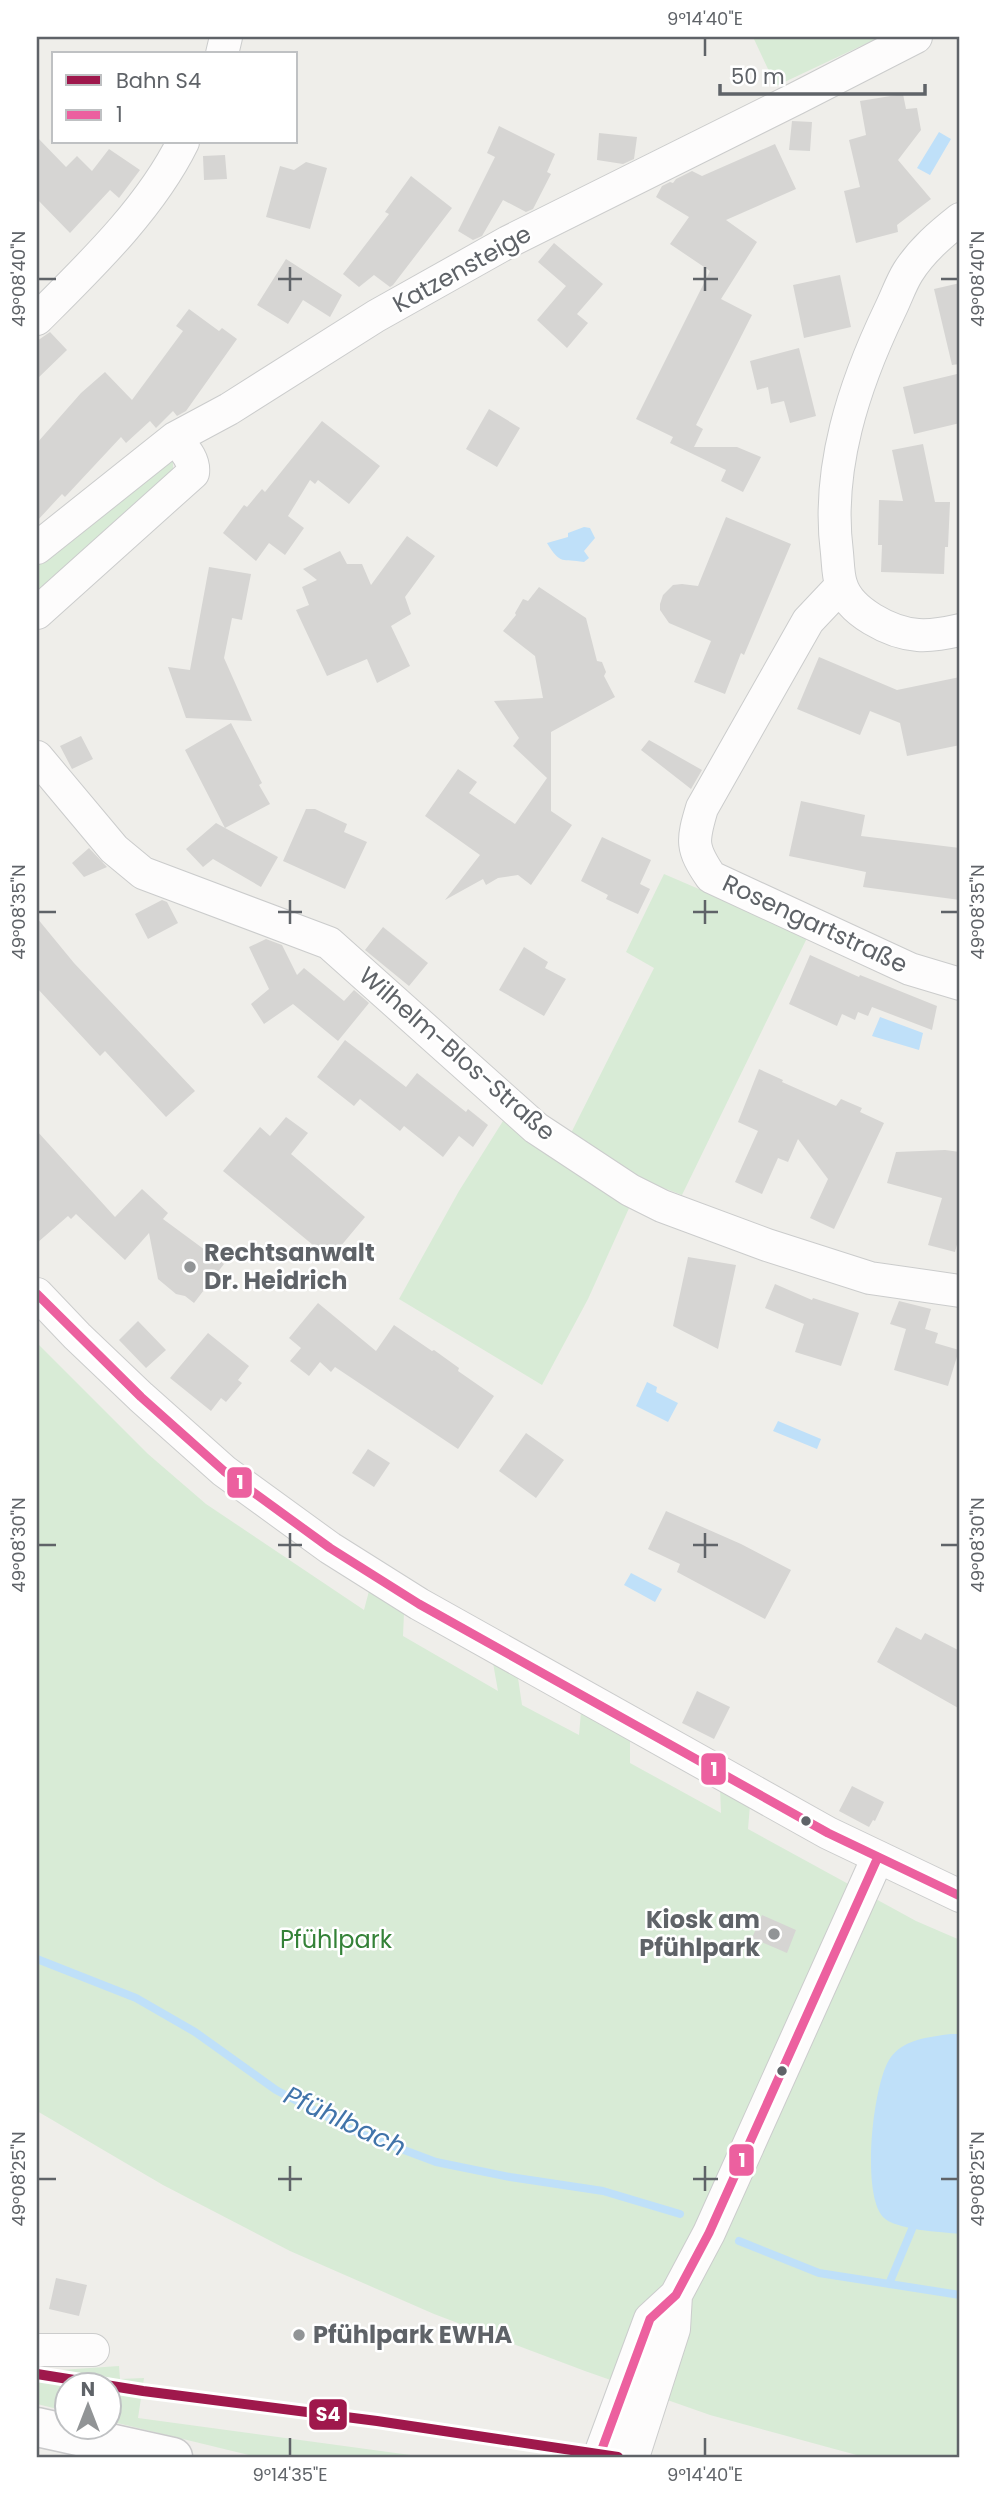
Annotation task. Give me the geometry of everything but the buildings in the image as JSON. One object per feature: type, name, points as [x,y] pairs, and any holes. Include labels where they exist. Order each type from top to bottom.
[{"type":"street","name":"Katzensteige","points":[[37,548],[174,438],[229,409],[376,316],[508,242],[916,37]]},
{"type":"street","points":[[37,318],[137,213],[182,144]]},
{"type":"street","points":[[960,219],[936,237],[908,272],[877,337],[855,399],[841,450],[834,503],[841,586],[856,606],[872,620],[918,635],[960,630]]},
{"type":"street","points":[[37,612],[193,473],[194,466],[189,456],[174,438]]},
{"type":"street","name":"Rosengartstraße","points":[[841,586],[808,621],[702,808],[694,834],[697,856],[711,877],[910,969],[960,984]]},
{"type":"street","name":"Wilhelm-Blos-Straße","points":[[37,757],[114,849],[143,873],[329,943],[536,1128],[630,1190],[662,1206],[753,1240],[870,1278],[960,1291]]},
{"type":"street","points":[[37,1294],[132,1389],[224,1471],[330,1548],[419,1605],[828,1833],[960,1896]]},
{"type":"street","points":[[599,2457],[650,2319],[677,2295],[721,2208],[877,1857]]},
{"type":"street","points":[[633,2457],[674,2329],[677,2295]]},
{"type":"street","points":[[37,2350],[93,2350]]},
{"type":"street","points":[[37,2427],[173,2457]]},
{"type":"green space","points":[[753,37],[880,37],[776,86]]},
{"type":"green space","points":[[165,457],[173,460],[173,474],[37,597],[37,557]]},
{"type":"green space","points":[[664,874],[808,936],[682,1195],[621,1172],[567,1141],[654,968],[626,952]]},
{"type":"green space","points":[[503,1121],[630,1206],[588,1299],[542,1385],[399,1299],[459,1191]]},
{"type":"green space","name":"Pfühlpark","points":[[37,1343],[148,1454],[206,1504],[364,1610],[369,1591],[404,1613],[403,1636],[498,1691],[493,1663],[518,1678],[522,1705],[579,1735],[581,1712],[630,1740],[630,1763],[721,1813],[720,1788],[750,1805],[748,1829],[916,1921],[960,1940],[960,2457],[864,2457],[710,2415],[585,2371],[434,2314],[290,2251],[163,2185],[37,2111]]},
{"type":"green space","points":[[119,2366],[119,2372],[52,2372],[52,2408],[37,2404],[37,2380],[45,2381],[46,2371]]},
{"type":"green space","points":[[144,2378],[138,2418],[425,2457],[257,2457],[122,2424],[122,2379]]},
{"type":"water","points":[[939,132],[951,139],[930,175],[917,168]]},
{"type":"water","points":[[584,527],[590,528],[595,538],[584,551],[589,558],[584,562],[559,558],[547,543],[568,537],[568,533]]},
{"type":"water","points":[[880,1017],[923,1033],[919,1050],[872,1036]]},
{"type":"water","points":[[647,1382],[657,1387],[656,1392],[678,1403],[668,1422],[636,1406]]},
{"type":"water","points":[[778,1421],[821,1439],[817,1449],[773,1431]]},
{"type":"water","points":[[631,1573],[662,1589],[655,1602],[624,1585]]},
{"type":"water","points":[[960,2034],[960,2234],[908,2228],[883,2217],[876,2204],[871,2164],[874,2115],[883,2073],[889,2060],[909,2043]]},
{"type":"waterway","name":"Pfühlbach","points":[[37,1959],[136,1998],[195,2032],[276,2090],[356,2132],[436,2162],[510,2177],[603,2191],[680,2214]]},
{"type":"waterway","points":[[889,2284],[912,2229]]},
{"type":"waterway","name":"Pfühlbach","points":[[739,2241],[819,2273],[960,2295]]},
{"type":"rail line","name":"S4","points":[[37,2374],[618,2457]]},
{"type":"transit line","name":"1","points":[[37,1294],[141,1397],[224,1471],[330,1548],[419,1604],[828,1833],[960,1896]]},
{"type":"transit line","name":"1","points":[[599,2457],[650,2319],[676,2295],[709,2233],[878,1857]]},
{"type":"place","name":"Rechtsanwalt Dr. Heidrich","points":[[190,1267]]},
{"type":"place","name":"Kiosk am Pfühlpark","points":[[774,1934]]},
{"type":"place","name":"Pfühlpark EWHA","points":[[299,2335]]}]
